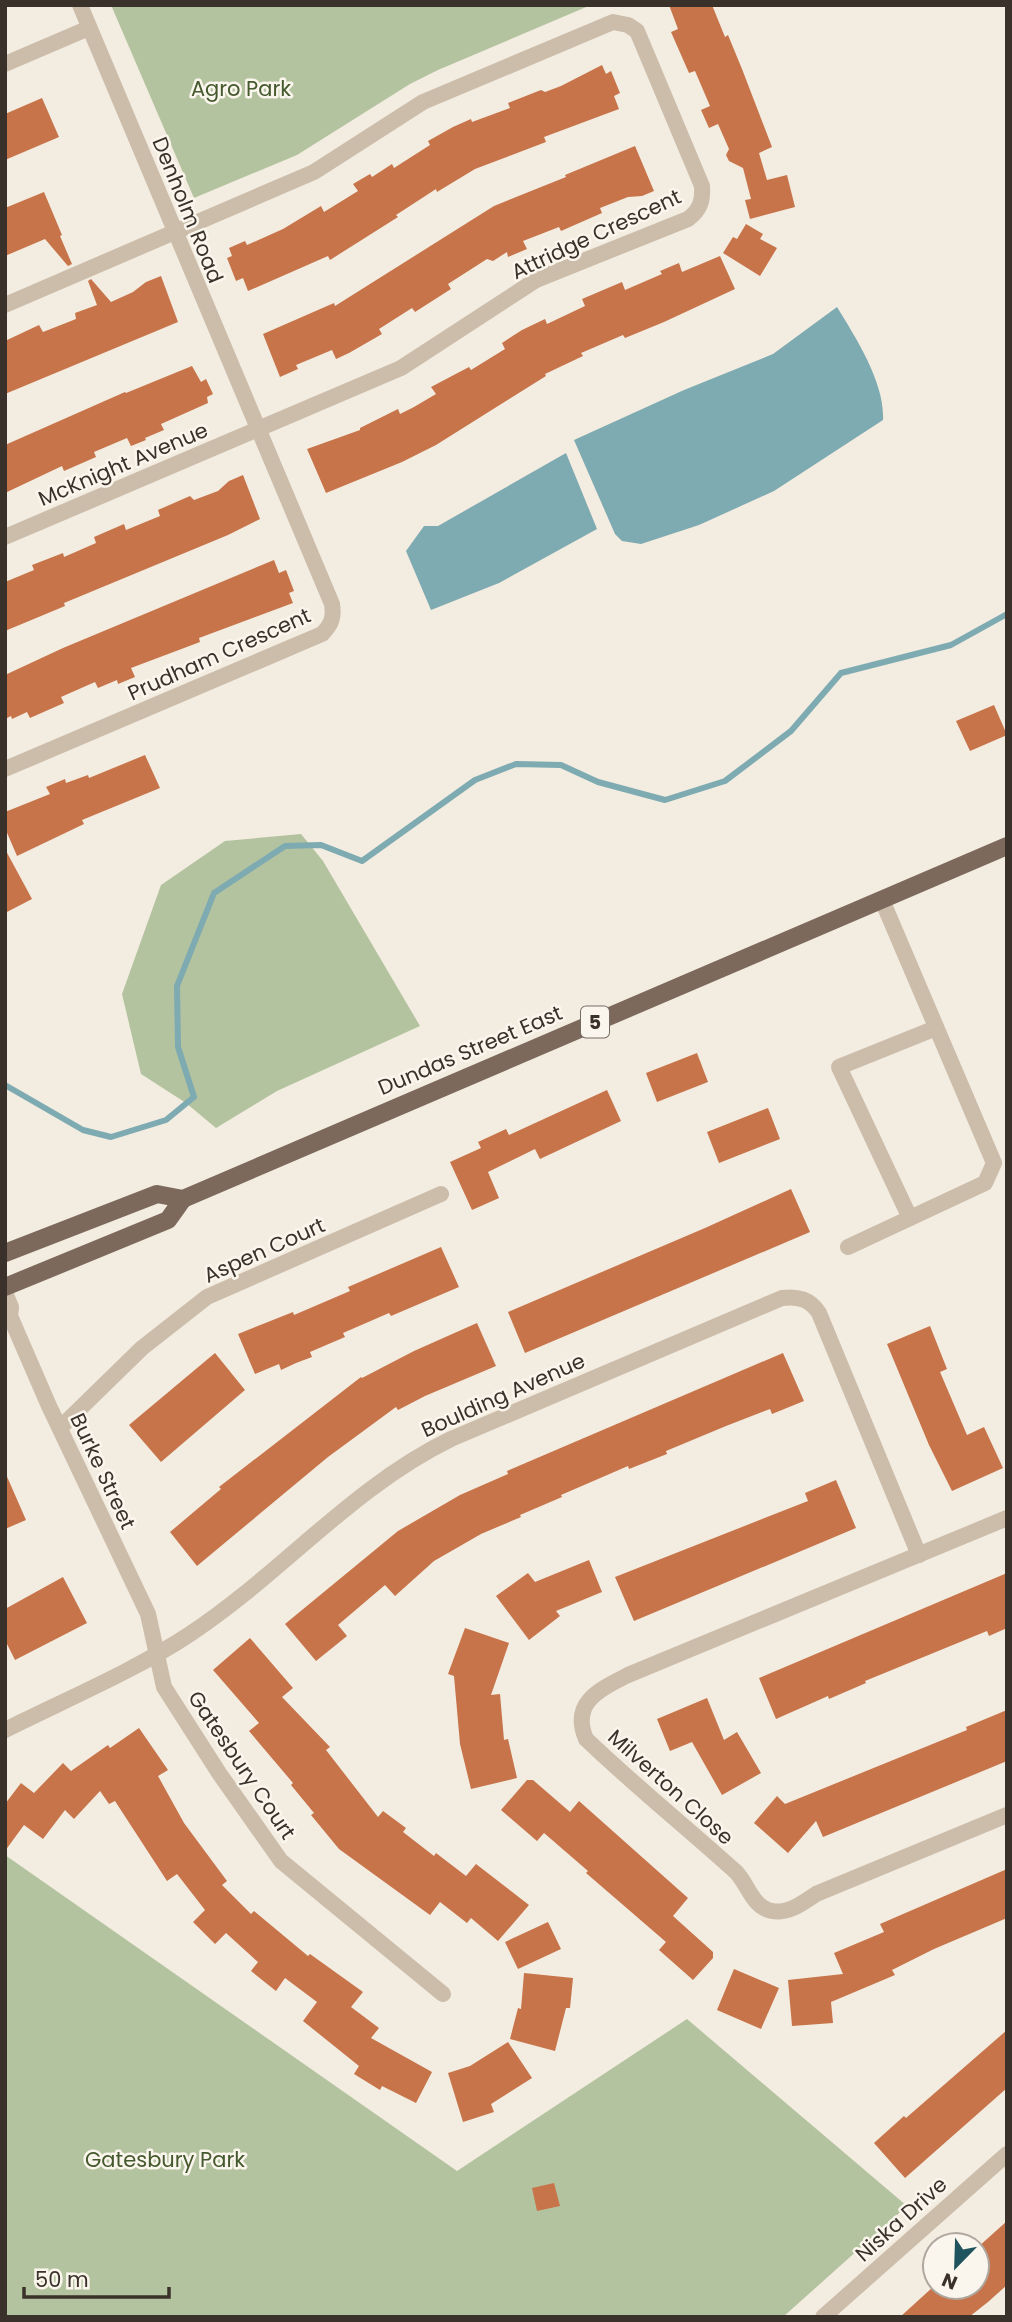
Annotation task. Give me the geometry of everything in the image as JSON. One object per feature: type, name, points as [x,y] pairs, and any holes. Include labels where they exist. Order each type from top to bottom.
[{"type":"main road","name":"Dundas Street East","points":[[5,1287],[168,1220],[183,1199],[1007,846]]},
{"type":"main road","name":"Dundas Street East","points":[[5,1253],[157,1194],[183,1199]]},
{"type":"street","name":"Denholm Road","points":[[80,5],[257,430]]},
{"type":"street","name":"Attridge Crescent","points":[[5,305],[314,172],[422,102],[613,22],[628,25],[637,32],[702,186],[703,197],[699,207],[688,219],[536,279],[401,368],[257,430]]},
{"type":"street","points":[[5,64],[89,28]]},
{"type":"street","name":"McKnight Avenue","points":[[5,537],[257,430]]},
{"type":"street","name":"Prudham Crescent","points":[[5,769],[322,634],[330,627],[334,616],[332,604],[257,430]]},
{"type":"street","points":[[848,1247],[985,1184],[994,1164],[882,900]]},
{"type":"street","points":[[910,1219],[839,1067],[936,1028]]},
{"type":"street","name":"Aspen Court","points":[[60,1428],[142,1348],[207,1297],[441,1194]]},
{"type":"street","name":"Boulding Avenue","points":[[5,1730],[190,1634],[228,1606],[363,1494],[417,1455],[782,1297],[806,1300],[819,1313],[919,1555]]},
{"type":"street","name":"Burke Street","points":[[8,1300],[10,1316],[148,1614],[156,1653]]},
{"type":"street","points":[[919,1555],[1007,1518]]},
{"type":"street","name":"Milverton Close","points":[[919,1555],[605,1687],[594,1694],[586,1705],[581,1716],[582,1729],[586,1739],[739,1876],[759,1905],[771,1911],[788,1910],[801,1905],[816,1894],[1007,1815]]},
{"type":"street","name":"Gatesbury Court","points":[[156,1653],[164,1687],[219,1773],[281,1861],[443,1994]]},
{"type":"street","name":"Niska Drive","points":[[823,2317],[1007,2154]]},
{"type":"green space","name":"Agro Park","points":[[111,5],[591,5],[438,70],[410,84],[297,155],[194,198]]},
{"type":"green space","points":[[301,834],[323,861],[420,1026],[277,1091],[216,1128],[186,1103],[141,1074],[122,994],[161,885],[225,841]]},
{"type":"green space","name":"Gatesbury Park","points":[[5,1855],[457,2171],[687,2019],[907,2206],[783,2317],[5,2317]]},
{"type":"water","points":[[837,307],[874,376],[883,420],[774,491],[699,525],[641,544],[622,541],[615,534],[574,440],[684,390],[773,354]]},
{"type":"water","points":[[566,453],[597,529],[499,583],[431,610],[406,551],[424,526],[438,526]]},
{"type":"building","points":[[669,5],[712,5],[725,37],[728,35],[772,147],[759,153],[767,180],[787,175],[795,207],[750,219],[745,200],[751,199],[743,168],[729,161],[726,155],[729,149],[718,124],[709,128],[701,110],[710,106],[695,71],[689,73],[671,32],[678,29]]},
{"type":"building","points":[[602,65],[606,74],[611,71],[620,93],[614,96],[619,109],[544,137],[546,142],[475,169],[437,192],[436,189],[396,215],[398,217],[330,260],[328,256],[248,291],[243,278],[236,281],[227,258],[232,256],[229,248],[245,241],[247,245],[283,229],[321,206],[324,212],[358,191],[353,184],[370,174],[372,177],[392,164],[394,168],[430,145],[428,141],[453,127],[510,108],[508,103],[541,90],[545,92],[561,86]]},
{"type":"building","points":[[42,98],[59,137],[5,160],[5,114]]},
{"type":"building","points":[[635,146],[654,191],[600,208],[602,213],[561,231],[559,227],[523,241],[527,249],[508,257],[507,252],[493,261],[487,259],[448,284],[451,289],[415,312],[412,308],[379,329],[382,334],[349,353],[336,359],[332,350],[296,365],[298,369],[280,377],[263,334],[334,303],[335,306],[494,206]]},
{"type":"building","points":[[44,192],[72,264],[68,266],[45,239],[5,256],[5,208]]},
{"type":"building","points":[[746,224],[763,234],[760,239],[777,248],[760,276],[723,253],[733,237],[737,239]]},
{"type":"building","points":[[720,256],[735,289],[664,322],[625,338],[623,335],[581,353],[583,356],[545,374],[546,376],[436,445],[326,493],[307,449],[360,430],[398,409],[400,414],[414,407],[436,394],[431,387],[469,367],[471,370],[505,349],[502,343],[522,330],[545,319],[547,324],[585,306],[582,299],[622,282],[625,290],[662,274],[660,271],[679,263],[682,272]]},
{"type":"building","points":[[161,276],[178,322],[5,394],[5,341],[39,325],[43,332],[76,319],[75,313],[97,305],[88,281],[91,279],[111,302]]},
{"type":"building","points":[[192,366],[201,382],[206,379],[213,394],[207,397],[208,403],[161,424],[164,430],[145,438],[146,440],[131,446],[127,438],[94,452],[96,457],[64,471],[62,466],[5,493],[5,445],[125,392]]},
{"type":"building","points":[[243,475],[260,519],[5,631],[5,582],[34,570],[32,565],[63,553],[64,557],[96,543],[94,537],[124,524],[126,530],[160,516],[158,510],[190,496],[194,500],[218,491],[229,481]]},
{"type":"building","points":[[274,560],[279,573],[286,570],[294,591],[289,593],[293,603],[199,638],[200,642],[131,668],[135,677],[118,684],[117,680],[98,688],[95,682],[61,697],[64,703],[30,718],[27,712],[12,719],[11,716],[5,719],[5,675]]},
{"type":"building","points":[[994,705],[1007,735],[970,751],[956,721]]},
{"type":"building","points":[[145,755],[160,788],[82,820],[84,824],[17,856],[5,828],[5,812],[50,794],[46,787],[65,779],[66,783],[88,775],[89,778]]},
{"type":"building","points":[[5,849],[32,899],[5,913]]},
{"type":"building","points":[[697,1053],[708,1082],[657,1102],[646,1073]]},
{"type":"building","points":[[607,1090],[621,1121],[540,1159],[535,1149],[488,1172],[499,1198],[472,1210],[450,1162],[481,1148],[478,1142],[506,1129],[509,1135]]},
{"type":"building","points":[[768,1108],[780,1139],[719,1163],[707,1132]]},
{"type":"building","points":[[791,1189],[810,1232],[525,1353],[508,1312]]},
{"type":"building","points":[[441,1247],[459,1287],[343,1333],[345,1337],[310,1352],[312,1357],[281,1370],[279,1364],[255,1374],[238,1334],[293,1312],[294,1315],[350,1291],[348,1287]]},
{"type":"building","points":[[477,1323],[496,1366],[398,1410],[396,1407],[328,1457],[197,1566],[170,1532],[221,1489],[219,1487],[361,1377]]},
{"type":"building","points":[[930,1326],[947,1369],[940,1372],[967,1435],[984,1427],[1003,1468],[952,1491],[929,1445],[887,1344]]},
{"type":"building","points":[[215,1353],[245,1390],[161,1462],[129,1425]]},
{"type":"building","points":[[783,1353],[804,1401],[772,1414],[770,1409],[726,1426],[666,1451],[667,1454],[629,1469],[628,1466],[561,1495],[562,1497],[520,1515],[521,1517],[481,1534],[434,1561],[395,1596],[385,1585],[338,1625],[347,1636],[316,1661],[285,1624],[398,1531],[460,1495],[508,1474],[507,1471]]},
{"type":"building","points":[[5,1472],[26,1520],[5,1529]]},
{"type":"building","points":[[836,1480],[856,1528],[634,1621],[615,1577],[808,1501],[805,1493]]},
{"type":"building","points":[[589,1560],[602,1592],[556,1611],[560,1616],[529,1640],[496,1596],[528,1573],[535,1582]]},
{"type":"building","points":[[1007,1573],[1007,1628],[989,1636],[987,1631],[776,1719],[759,1678]]},
{"type":"building","points":[[63,1577],[87,1623],[15,1660],[5,1640],[5,1609]]},
{"type":"building","points":[[465,1628],[509,1643],[491,1695],[500,1694],[504,1740],[508,1739],[517,1778],[471,1789],[460,1744],[454,1676],[448,1674]]},
{"type":"building","points":[[250,1638],[293,1688],[282,1697],[330,1747],[326,1750],[378,1817],[383,1811],[406,1828],[403,1832],[466,1876],[476,1864],[529,1905],[498,1941],[471,1918],[467,1923],[440,1902],[430,1915],[339,1849],[311,1815],[314,1813],[291,1785],[293,1783],[249,1731],[259,1723],[213,1670]]},
{"type":"building","points":[[707,1698],[724,1740],[737,1732],[761,1773],[722,1795],[692,1742],[670,1751],[657,1719]]},
{"type":"building","points":[[1007,1710],[1007,1761],[823,1837],[816,1821],[788,1853],[754,1823],[777,1796],[785,1804],[967,1730],[966,1727]]},
{"type":"building","points":[[139,1728],[168,1770],[158,1776],[184,1823],[227,1881],[222,1885],[251,1914],[254,1911],[308,1956],[310,1954],[363,1992],[351,2007],[379,2028],[371,2038],[432,2072],[416,2103],[382,2086],[380,2090],[354,2074],[359,2066],[303,2021],[317,2002],[285,1978],[276,1991],[251,1971],[258,1962],[226,1933],[215,1944],[193,1922],[205,1910],[177,1874],[167,1881],[115,1801],[109,1804],[100,1791],[74,1819],[65,1810],[43,1839],[24,1825],[5,1851],[5,1804],[21,1783],[34,1793],[63,1763],[71,1771],[108,1745],[110,1748]]},
{"type":"building","points":[[527,1780],[533,1780],[570,1812],[579,1801],[688,1898],[673,1916],[713,1952],[713,1958],[693,1980],[659,1950],[666,1942],[586,1873],[588,1871],[544,1833],[537,1841],[501,1810]]},
{"type":"building","points":[[1007,1869],[1007,1918],[934,1949],[892,1970],[895,1975],[831,2002],[833,2023],[792,2026],[788,1980],[843,1974],[834,1953],[884,1932],[880,1924]]},
{"type":"building","points":[[548,1922],[561,1949],[518,1969],[505,1942]]},
{"type":"building","points":[[734,1969],[779,1988],[761,2029],[717,2010]]},
{"type":"building","points":[[524,1973],[573,1978],[570,2008],[566,2008],[555,2051],[510,2039],[518,2008],[521,2009]]},
{"type":"building","points":[[1007,2030],[1007,2088],[905,2178],[874,2143]]},
{"type":"building","points":[[508,2042],[532,2078],[491,2104],[494,2112],[463,2122],[448,2073],[470,2066]]},
{"type":"building","points":[[554,2183],[560,2206],[537,2211],[532,2188]]},
{"type":"building","points":[[1007,2221],[1007,2285],[991,2299],[991,2235]]},
{"type":"building","points":[[921,2298],[921,2301],[989,2301],[969,2317],[900,2317]]},
{"type":"waterway","points":[[5,1085],[83,1130],[111,1137],[166,1120],[194,1097],[178,1047],[177,986],[214,893],[285,846],[321,845],[362,861],[475,780],[516,764],[561,765],[598,782],[665,800],[725,781],[791,731],[841,673],[951,645],[1007,614]]}]
